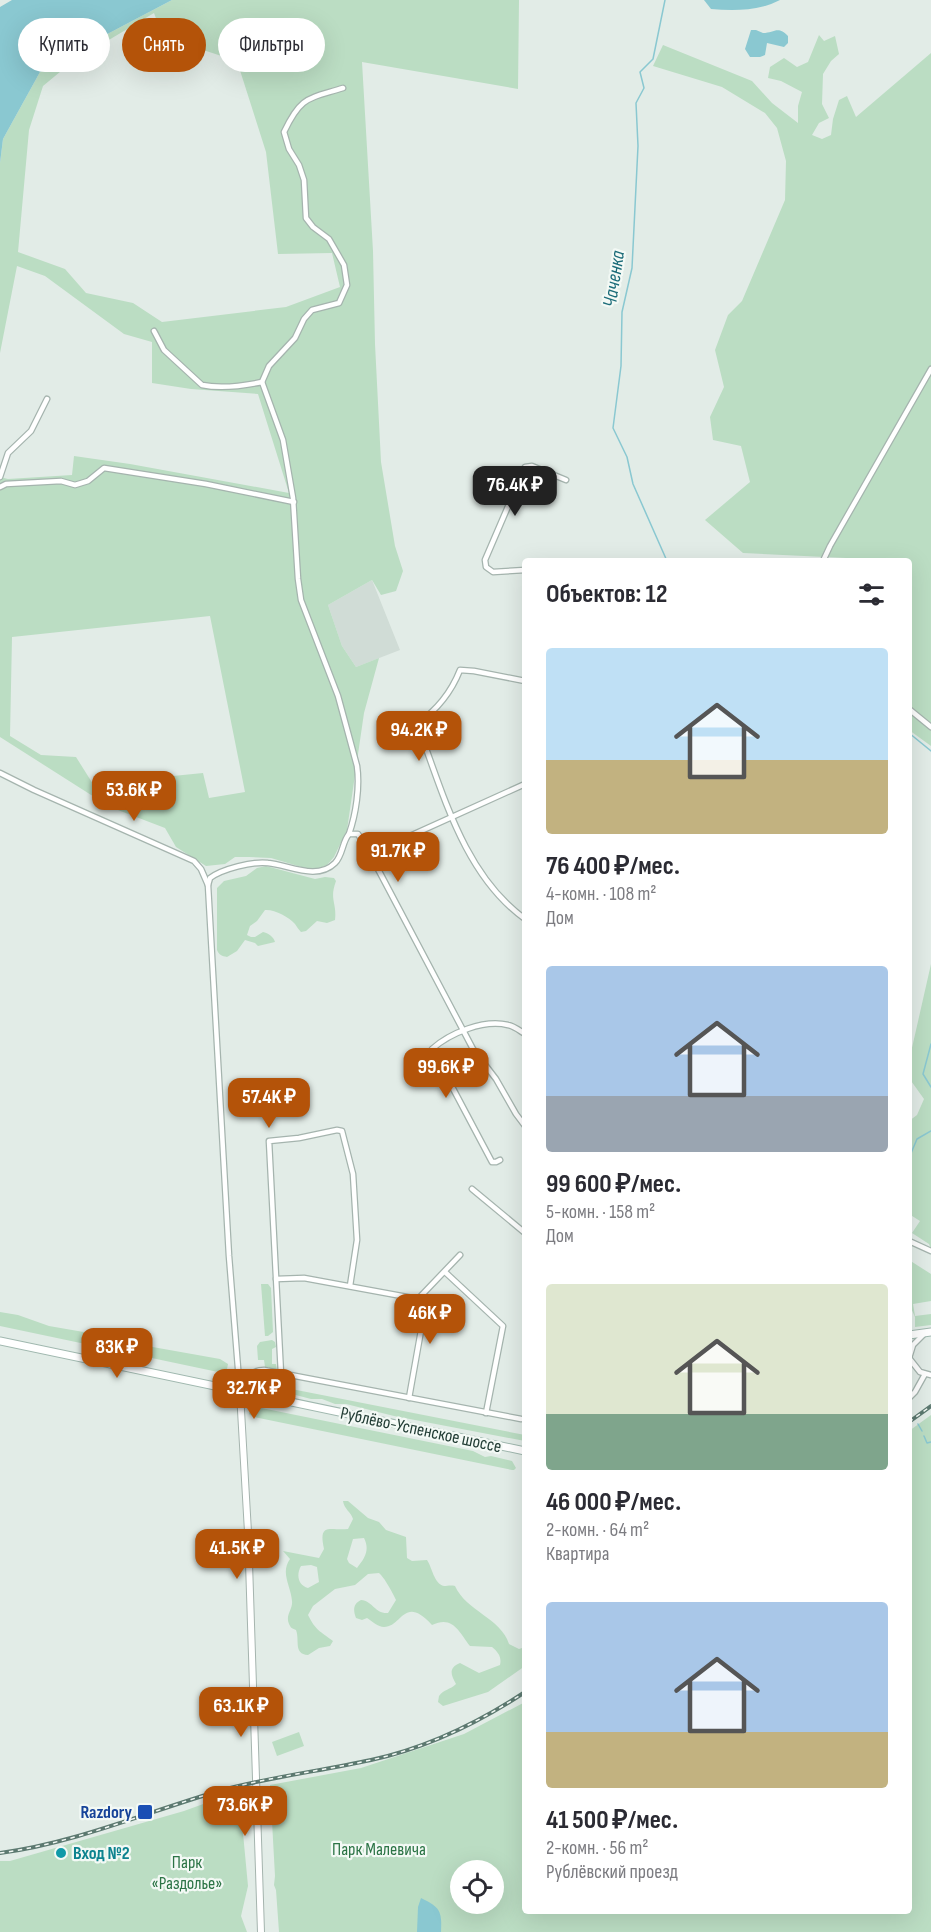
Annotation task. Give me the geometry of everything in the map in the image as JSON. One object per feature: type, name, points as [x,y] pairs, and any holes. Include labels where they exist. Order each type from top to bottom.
[{"type":"main road","points":[[912,1335],[928,1333]]},
{"type":"main road","name":"Рублёво-Успенское шоссе","points":[[0,1341],[522,1450]]},
{"type":"street","points":[[261,1932],[251,1615],[240,1393],[208,885],[210,878],[218,873],[259,862],[314,872],[321,870],[334,864],[339,858],[352,825],[359,777],[357,766],[338,696],[302,600],[298,579],[294,502],[283,440],[262,382],[269,366],[296,338],[304,319],[312,310],[339,303],[347,285],[344,265],[338,252],[329,239],[313,227],[306,218],[304,180],[284,132],[297,107],[307,100],[343,88]]},
{"type":"street","points":[[154,331],[165,350],[202,385],[243,386],[262,382]]},
{"type":"street","points":[[824,558],[931,369]]},
{"type":"street","points":[[0,477],[8,453],[31,431],[47,399]]},
{"type":"street","points":[[522,570],[493,572],[486,567],[485,560],[525,467],[532,466],[566,480]]},
{"type":"street","points":[[0,487],[6,484],[61,481],[75,485],[88,482],[104,468],[206,484],[294,502]]},
{"type":"street","points":[[522,680],[474,670],[460,670],[455,683],[443,701],[430,715],[417,724],[466,849],[500,896],[522,916]]},
{"type":"street","points":[[912,711],[931,726]]},
{"type":"street","points":[[0,773],[194,861],[201,869],[208,885]]},
{"type":"street","points":[[370,854],[522,785]]},
{"type":"street","points":[[349,834],[358,834],[462,1030],[522,1122]]},
{"type":"street","points":[[500,1160],[492,1162],[432,1051],[434,1047],[462,1030],[497,1024],[510,1025],[522,1032]]},
{"type":"street","points":[[281,1374],[269,1141],[339,1130],[343,1134],[353,1179],[357,1244],[350,1286]]},
{"type":"street","points":[[472,1189],[522,1231]]},
{"type":"street","points":[[912,1242],[931,1251]]},
{"type":"street","points":[[276,1279],[304,1278],[415,1299],[421,1297],[460,1255]]},
{"type":"street","points":[[445,1272],[503,1326],[486,1413]]},
{"type":"street","points":[[409,1398],[425,1308],[421,1297]]},
{"type":"street","points":[[912,1348],[928,1333]]},
{"type":"street","points":[[912,1362],[916,1368],[928,1374],[912,1395]]},
{"type":"street","points":[[240,1393],[252,1373],[264,1370],[521,1419]]},
{"type":"shaded area","points":[[372,580],[400,650],[356,667],[342,646],[328,605]]},
{"type":"green space","points":[[172,0],[519,0],[518,89],[362,62],[373,251],[381,462],[395,546],[403,571],[396,591],[381,595],[372,580],[328,605],[342,646],[356,667],[379,658],[364,713],[347,830],[334,857],[327,865],[308,869],[271,858],[235,857],[225,864],[206,866],[176,847],[165,828],[110,807],[0,737],[0,477],[8,479],[72,475],[74,456],[289,493],[258,394],[191,389],[152,383],[152,342],[124,334],[45,276],[17,266],[0,353],[0,163],[3,139],[40,72],[60,72],[43,86],[29,130],[18,252],[65,269],[86,293],[133,303],[162,322],[286,307],[340,287],[332,253],[278,254],[266,152],[241,72],[325,72],[325,18],[218,18],[218,55],[206,51],[206,18],[156,18],[154,13],[146,18],[138,18]],"holes":[[[210,616],[245,792],[209,798],[203,773],[93,784],[76,757],[41,755],[10,736],[12,637]]]},
{"type":"green space","points":[[122,26],[122,32],[110,39],[110,33]]},
{"type":"green space","points":[[819,35],[824,41],[835,36],[839,54],[831,61],[823,74],[822,104],[829,118],[819,123],[812,135],[822,139],[831,135],[839,100],[847,96],[856,117],[931,53],[931,746],[912,732],[912,558],[847,558],[743,553],[705,520],[750,482],[741,446],[713,440],[710,417],[724,387],[715,350],[728,315],[742,301],[785,200],[786,161],[777,128],[765,113],[722,87],[653,66],[663,45],[752,81],[772,103],[798,123],[798,106],[802,92],[781,81],[768,78],[770,67],[784,58],[797,67],[808,62]]},
{"type":"green space","points":[[266,866],[315,879],[334,878],[336,881],[333,893],[335,920],[327,923],[317,921],[306,931],[301,932],[285,916],[265,910],[250,926],[247,935],[255,937],[263,932],[267,933],[275,942],[258,946],[245,940],[237,951],[227,957],[222,956],[217,950],[217,888],[224,881],[246,876],[257,868]]},
{"type":"green space","points":[[931,964],[931,1249],[929,1244],[912,1233],[920,1221],[912,1216],[912,1119],[917,1115],[924,1099],[912,1082],[912,1048]]},
{"type":"green space","points":[[912,1262],[931,1274],[931,1301],[913,1304],[915,1316],[931,1314],[931,1325],[915,1327],[912,1310]]},
{"type":"green space","points":[[261,1284],[268,1284],[271,1288],[273,1332],[268,1336],[265,1336]]},
{"type":"green space","points":[[0,1312],[18,1315],[49,1326],[124,1339],[137,1347],[147,1346],[220,1359],[228,1364],[227,1369],[218,1372],[0,1326]]},
{"type":"green space","points":[[272,1340],[276,1347],[272,1349],[272,1364],[276,1364],[277,1371],[269,1370],[269,1367],[265,1367],[264,1360],[258,1360],[257,1346],[260,1342]]},
{"type":"green space","points":[[263,1385],[522,1434],[522,1440],[394,1416],[346,1404],[335,1404],[322,1399],[311,1399]]},
{"type":"green space","points":[[251,1406],[473,1451],[485,1457],[491,1456],[512,1461],[516,1468],[512,1470],[254,1417],[249,1414]]},
{"type":"green space","name":"Парк Малевича","points":[[931,1415],[931,1932],[279,1932],[274,1885],[270,1785],[361,1768],[464,1734],[522,1704],[522,1914],[912,1914],[912,1429]]},
{"type":"green space","points":[[343,1501],[348,1501],[368,1518],[379,1522],[386,1530],[406,1537],[407,1558],[412,1561],[427,1560],[441,1585],[455,1586],[467,1602],[499,1627],[509,1644],[519,1649],[522,1648],[522,1668],[488,1692],[443,1706],[438,1702],[439,1696],[456,1684],[452,1675],[454,1667],[460,1663],[479,1673],[500,1665],[499,1655],[492,1647],[470,1646],[455,1626],[445,1622],[432,1625],[415,1612],[404,1614],[390,1626],[384,1627],[367,1618],[362,1620],[356,1618],[354,1608],[361,1600],[380,1612],[388,1613],[396,1600],[379,1573],[368,1574],[355,1585],[335,1589],[313,1606],[308,1615],[313,1624],[333,1641],[330,1646],[319,1648],[308,1655],[300,1652],[296,1630],[288,1621],[292,1601],[286,1569],[290,1559],[283,1551],[319,1558],[324,1549],[324,1531],[348,1529],[353,1519]],"holes":[[[364,1538],[367,1550],[357,1568],[347,1559],[353,1539]],[[301,1566],[317,1567],[319,1582],[308,1588],[305,1587],[299,1579]]]},
{"type":"green space","points":[[299,1732],[304,1746],[277,1756],[272,1742]]},
{"type":"green space","name":"Парк «Раздолье»","points":[[239,1791],[248,1886],[241,1916],[247,1932],[0,1932],[0,1861],[10,1861],[184,1811]]},
{"type":"water","points":[[12,0],[172,0],[138,18],[122,18],[122,26],[110,33],[110,18],[18,18],[18,72],[40,72],[3,139],[0,163],[0,7]]},
{"type":"water","points":[[704,0],[780,0],[755,8],[729,10],[711,9]]},
{"type":"water","points":[[751,30],[763,33],[781,31],[788,36],[788,43],[784,47],[767,43],[765,55],[750,57],[745,49]]},
{"type":"water","points":[[421,1898],[439,1910],[441,1932],[417,1932],[418,1907]]},
{"type":"waterway","name":"Чаченка","points":[[665,0],[653,59],[640,72],[644,88],[636,103],[638,146],[632,268],[622,312],[621,366],[613,428],[627,457],[633,484],[666,558]]},
{"type":"waterway","name":"Чаченка","points":[[912,735],[931,751]]},
{"type":"waterway","name":"Чаченка","points":[[931,1044],[923,1074],[931,1087]]},
{"type":"waterway","name":"Чаченка","points":[[912,1151],[917,1139],[931,1131]]},
{"type":"waterway","name":"Чаченка","points":[[918,1424],[922,1431]]},
{"type":"waterway","name":"Чаченка","points":[[924,1436],[927,1443],[931,1442]]},
{"type":"railway","points":[[912,1420],[931,1406]]},
{"type":"railway","points":[[0,1853],[83,1835],[238,1786],[352,1764],[412,1749],[470,1724],[522,1694]]},
{"type":"place","name":"Razdory","points":[[145,1812]]},
{"type":"place","name":"Вход №2","points":[[61,1853]]}]
